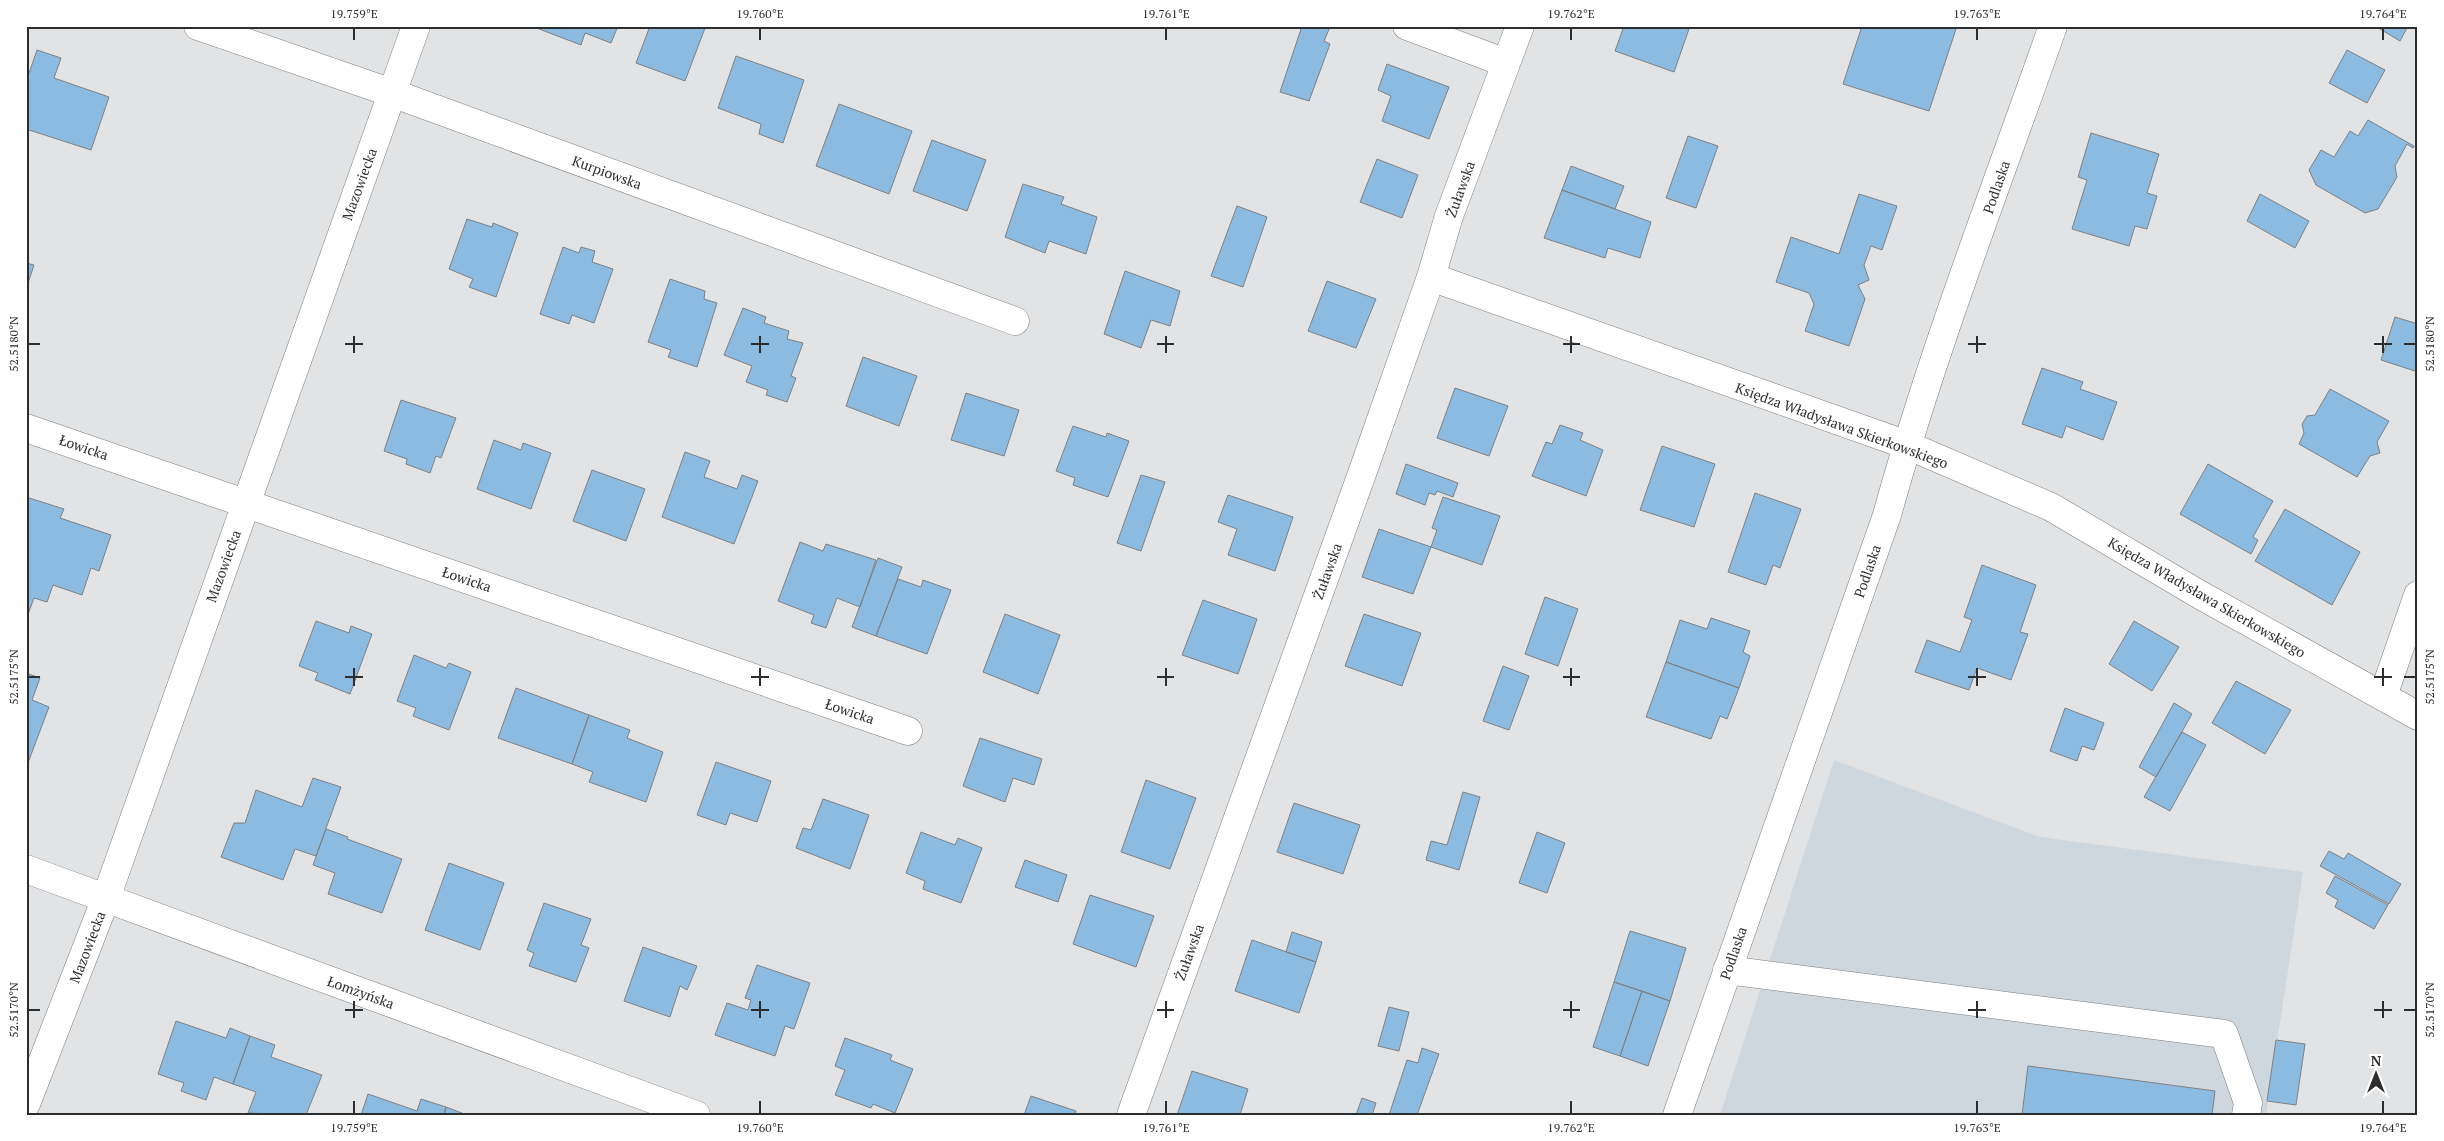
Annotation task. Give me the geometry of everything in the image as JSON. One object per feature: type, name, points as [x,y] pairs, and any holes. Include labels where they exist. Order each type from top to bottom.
[{"type":"street","name":"Kurpiowska","points":[[198,26],[392,93],[1016,321]]},
{"type":"street","name":"Mazowiecka","points":[[26,1104],[106,898],[245,502],[416,26]]},
{"type":"street","points":[[1407,26],[1506,63]]},
{"type":"street","name":"Żuławska","points":[[1131,1115],[1431,277],[1449,216],[1520,26]]},
{"type":"street","name":"Podlaska","points":[[1677,1115],[1887,515],[1907,445],[2053,26]]},
{"type":"street","name":"Księdza Władysława Skierkowskiego","points":[[1431,277],[1907,445],[2051,508],[2202,596],[2418,716]]},
{"type":"street","name":"Łowicka","points":[[26,428],[908,731]]},
{"type":"street","points":[[2383,696],[2418,595]]},
{"type":"street","name":"Łomżyńska","points":[[26,869],[696,1115]]},
{"type":"street","points":[[1727,970],[2224,1034],[2248,1103],[2246,1115]]},
{"type":"shaded area","points":[[1834,760],[2040,837],[2303,872],[2266,1115],[1720,1115]]},
{"type":"building","points":[[618,26],[611,43],[585,33],[581,45],[534,27]]},
{"type":"building","points":[[650,26],[705,28],[685,81],[636,63]]},
{"type":"building","points":[[1302,26],[1330,27],[1324,41],[1330,44],[1309,101],[1280,92]]},
{"type":"building","points":[[1624,26],[1690,26],[1674,72],[1615,51]]},
{"type":"building","points":[[1862,26],[1957,26],[1929,111],[1843,84]]},
{"type":"building","points":[[2375,26],[2408,26],[2400,41]]},
{"type":"building","points":[[37,50],[61,58],[54,78],[109,97],[91,150],[26,129],[26,82]]},
{"type":"building","points":[[2347,50],[2385,70],[2367,103],[2329,83]]},
{"type":"building","points":[[736,56],[804,80],[783,143],[759,134],[761,124],[718,108]]},
{"type":"building","points":[[1387,64],[1449,87],[1429,139],[1382,121],[1391,96],[1378,90]]},
{"type":"building","points":[[839,104],[912,131],[889,194],[816,166]]},
{"type":"building","points":[[2368,120],[2414,146],[2413,148],[2407,144],[2395,166],[2397,177],[2378,209],[2365,213],[2316,185],[2309,170],[2321,150],[2334,157],[2350,131],[2358,136]]},
{"type":"building","points":[[2091,133],[2159,154],[2147,193],[2157,196],[2147,229],[2135,226],[2129,246],[2072,229],[2087,180],[2078,177]]},
{"type":"building","points":[[1688,136],[1718,146],[1696,208],[1666,198]]},
{"type":"building","points":[[932,140],[986,160],[967,211],[913,191]]},
{"type":"building","points":[[1377,159],[1418,175],[1402,218],[1360,202]]},
{"type":"building","points":[[1571,166],[1624,186],[1615,209],[1562,190]]},
{"type":"building","points":[[1023,184],[1064,197],[1061,204],[1097,217],[1086,254],[1049,241],[1045,253],[1005,237]]},
{"type":"building","points":[[1562,190],[1651,222],[1640,258],[1608,248],[1605,258],[1544,238]]},
{"type":"building","points":[[1859,194],[1897,206],[1882,250],[1871,246],[1864,265],[1869,280],[1858,285],[1865,299],[1849,346],[1805,331],[1814,304],[1809,293],[1776,282],[1791,237],[1839,254]]},
{"type":"building","points":[[2260,194],[2309,221],[2295,248],[2247,221]]},
{"type":"building","points":[[1237,206],[1267,217],[1243,287],[1211,276]]},
{"type":"building","points":[[467,219],[492,227],[493,223],[518,233],[496,297],[469,287],[473,279],[449,269]]},
{"type":"building","points":[[563,247],[579,253],[581,247],[595,251],[592,262],[613,269],[594,323],[572,315],[569,324],[540,314]]},
{"type":"building","points":[[26,263],[34,265],[26,289]]},
{"type":"building","points":[[1125,271],[1180,291],[1170,326],[1151,320],[1141,348],[1104,334]]},
{"type":"building","points":[[670,279],[705,291],[704,299],[717,303],[697,367],[668,357],[671,350],[648,342]]},
{"type":"building","points":[[1327,281],[1376,299],[1356,348],[1308,331]]},
{"type":"building","points":[[743,308],[766,317],[764,323],[789,331],[787,339],[803,343],[791,376],[796,378],[787,402],[766,395],[768,390],[746,382],[752,366],[724,355]]},
{"type":"building","points":[[2395,317],[2418,324],[2418,372],[2381,360]]},
{"type":"building","points":[[863,357],[917,376],[899,426],[846,406]]},
{"type":"building","points":[[2042,368],[2083,382],[2080,389],[2117,402],[2103,440],[2066,426],[2062,438],[2022,424]]},
{"type":"building","points":[[1455,388],[1508,406],[1489,456],[1437,438]]},
{"type":"building","points":[[2330,389],[2389,421],[2377,442],[2380,453],[2370,456],[2357,477],[2299,444],[2304,433],[2302,424],[2307,416],[2315,415]]},
{"type":"building","points":[[966,393],[1019,410],[1004,456],[951,440]]},
{"type":"building","points":[[401,400],[456,418],[441,458],[436,456],[430,473],[406,464],[407,459],[384,451]]},
{"type":"building","points":[[1560,425],[1583,433],[1580,440],[1603,450],[1586,496],[1532,476],[1546,442],[1552,444]]},
{"type":"building","points":[[1073,426],[1106,437],[1107,433],[1129,441],[1108,497],[1073,485],[1075,478],[1056,471]]},
{"type":"building","points":[[494,440],[521,450],[523,443],[551,453],[531,509],[477,489]]},
{"type":"building","points":[[1662,446],[1715,464],[1694,527],[1640,510]]},
{"type":"building","points":[[685,452],[710,461],[704,477],[737,489],[742,475],[758,481],[734,544],[662,517]]},
{"type":"building","points":[[1406,464],[1458,483],[1453,497],[1437,491],[1435,495],[1429,493],[1425,505],[1396,494]]},
{"type":"building","points":[[2208,464],[2273,501],[2253,537],[2258,540],[2251,554],[2180,514]]},
{"type":"building","points":[[592,470],[645,489],[626,541],[573,521]]},
{"type":"building","points":[[1141,475],[1165,482],[1141,551],[1117,543]]},
{"type":"building","points":[[1755,493],[1801,509],[1780,568],[1773,565],[1766,585],[1728,572]]},
{"type":"building","points":[[1228,495],[1293,517],[1275,571],[1228,555],[1237,529],[1218,522]]},
{"type":"building","points":[[26,497],[64,509],[60,518],[111,535],[99,571],[91,568],[82,595],[53,585],[47,602],[34,598],[27,617]]},
{"type":"building","points":[[1443,497],[1500,516],[1482,565],[1431,547],[1437,530],[1432,528]]},
{"type":"building","points":[[2285,509],[2360,552],[2332,605],[2255,561]]},
{"type":"building","points":[[1379,529],[1431,547],[1413,594],[1362,577]]},
{"type":"building","points":[[800,542],[823,551],[826,544],[876,560],[860,607],[837,598],[826,628],[811,623],[814,615],[778,601]]},
{"type":"building","points":[[878,558],[902,567],[876,636],[852,627]]},
{"type":"building","points":[[1982,565],[2036,585],[2020,632],[2028,634],[2011,680],[1977,668],[1969,690],[1915,672],[1927,640],[1960,652],[1972,620],[1964,617]]},
{"type":"building","points":[[898,579],[921,587],[923,580],[951,590],[927,654],[876,636]]},
{"type":"building","points":[[1545,597],[1578,609],[1558,666],[1525,654]]},
{"type":"building","points":[[1203,600],[1257,619],[1238,674],[1182,655]]},
{"type":"building","points":[[1005,614],[1060,635],[1038,694],[983,672]]},
{"type":"building","points":[[1364,614],[1421,633],[1402,686],[1345,666]]},
{"type":"building","points":[[1711,618],[1750,631],[1743,652],[1750,656],[1739,688],[1666,662],[1680,620],[1707,629]]},
{"type":"building","points":[[316,621],[349,633],[351,626],[372,634],[350,694],[315,680],[318,673],[299,666]]},
{"type":"building","points":[[2134,621],[2179,647],[2152,691],[2109,664]]},
{"type":"building","points":[[414,655],[446,668],[449,663],[471,672],[449,730],[413,716],[416,708],[397,701]]},
{"type":"building","points":[[1666,662],[1739,688],[1727,719],[1720,716],[1711,739],[1646,717]]},
{"type":"building","points":[[1503,666],[1529,676],[1509,730],[1483,721]]},
{"type":"building","points":[[26,673],[40,678],[32,700],[49,707],[26,768]]},
{"type":"building","points":[[2236,681],[2291,710],[2265,754],[2212,723]]},
{"type":"building","points":[[516,688],[589,715],[572,764],[498,738]]},
{"type":"building","points":[[2174,703],[2192,714],[2156,777],[2139,767]]},
{"type":"building","points":[[2065,708],[2104,723],[2094,750],[2082,746],[2077,761],[2050,751]]},
{"type":"building","points":[[589,715],[630,730],[627,738],[663,752],[646,802],[589,782],[593,772],[572,764]]},
{"type":"building","points":[[2182,732],[2206,745],[2170,811],[2144,797]]},
{"type":"building","points":[[980,738],[1042,759],[1034,785],[1013,778],[1005,802],[963,786]]},
{"type":"building","points":[[716,762],[771,781],[757,822],[730,813],[726,825],[697,815]]},
{"type":"building","points":[[313,778],[341,787],[316,856],[295,849],[283,880],[221,857],[234,823],[245,823],[256,790],[302,807]]},
{"type":"building","points":[[1146,780],[1196,798],[1170,869],[1121,852]]},
{"type":"building","points":[[1463,792],[1480,797],[1459,870],[1426,860],[1431,841],[1447,845]]},
{"type":"building","points":[[823,799],[869,815],[850,869],[796,848],[803,828],[811,830]]},
{"type":"building","points":[[1294,803],[1360,825],[1343,874],[1277,852]]},
{"type":"building","points":[[326,829],[348,837],[347,839],[402,859],[382,913],[328,894],[335,873],[313,865]]},
{"type":"building","points":[[921,832],[955,845],[958,838],[982,848],[961,903],[923,889],[925,881],[906,873]]},
{"type":"building","points":[[1537,832],[1565,843],[1547,893],[1519,883]]},
{"type":"building","points":[[2329,851],[2344,859],[2348,853],[2401,884],[2389,904],[2320,866]]},
{"type":"building","points":[[1025,860],[1067,875],[1058,902],[1015,887]]},
{"type":"building","points":[[449,863],[504,883],[480,950],[425,930]]},
{"type":"building","points":[[2335,876],[2388,905],[2374,929],[2335,907],[2338,900],[2326,893]]},
{"type":"building","points":[[1090,895],[1154,916],[1136,967],[1073,944]]},
{"type":"building","points":[[544,903],[591,919],[581,945],[589,948],[576,982],[529,966],[534,953],[527,950]]},
{"type":"building","points":[[1630,931],[1686,948],[1670,1001],[1614,982]]},
{"type":"building","points":[[1292,932],[1322,942],[1316,962],[1286,952]]},
{"type":"building","points":[[1252,940],[1316,962],[1299,1013],[1235,991]]},
{"type":"building","points":[[643,947],[697,966],[687,990],[680,986],[670,1017],[624,1001]]},
{"type":"building","points":[[757,965],[810,983],[794,1029],[785,1026],[775,1056],[715,1035],[727,1003],[748,1010],[751,1000],[745,998]]},
{"type":"building","points":[[1614,982],[1642,991],[1620,1056],[1593,1047]]},
{"type":"building","points":[[1642,991],[1670,1001],[1648,1066],[1620,1056]]},
{"type":"building","points":[[1389,1007],[1409,1012],[1399,1051],[1378,1046]]},
{"type":"building","points":[[176,1021],[226,1038],[230,1028],[250,1036],[233,1084],[214,1077],[206,1100],[181,1091],[184,1083],[158,1074]]},
{"type":"building","points":[[250,1036],[275,1045],[271,1057],[322,1075],[306,1115],[248,1113],[256,1092],[233,1084]]},
{"type":"building","points":[[845,1038],[892,1055],[890,1060],[913,1069],[895,1113],[873,1104],[871,1108],[835,1095],[845,1070],[835,1066]]},
{"type":"building","points":[[2276,1040],[2305,1044],[2296,1105],[2267,1101]]},
{"type":"building","points":[[1422,1048],[1439,1054],[1417,1115],[1389,1115],[1407,1060],[1418,1063]]},
{"type":"building","points":[[2028,1066],[2215,1091],[2212,1115],[2022,1115]]},
{"type":"building","points":[[1192,1071],[1248,1089],[1240,1115],[1177,1115]]},
{"type":"building","points":[[368,1094],[417,1111],[421,1099],[446,1107],[444,1115],[361,1115]]},
{"type":"building","points":[[1031,1096],[1076,1111],[1075,1115],[1024,1115]]},
{"type":"building","points":[[1362,1098],[1376,1103],[1372,1115],[1356,1115]]},
{"type":"building","points":[[446,1107],[467,1115],[444,1115]]}]
